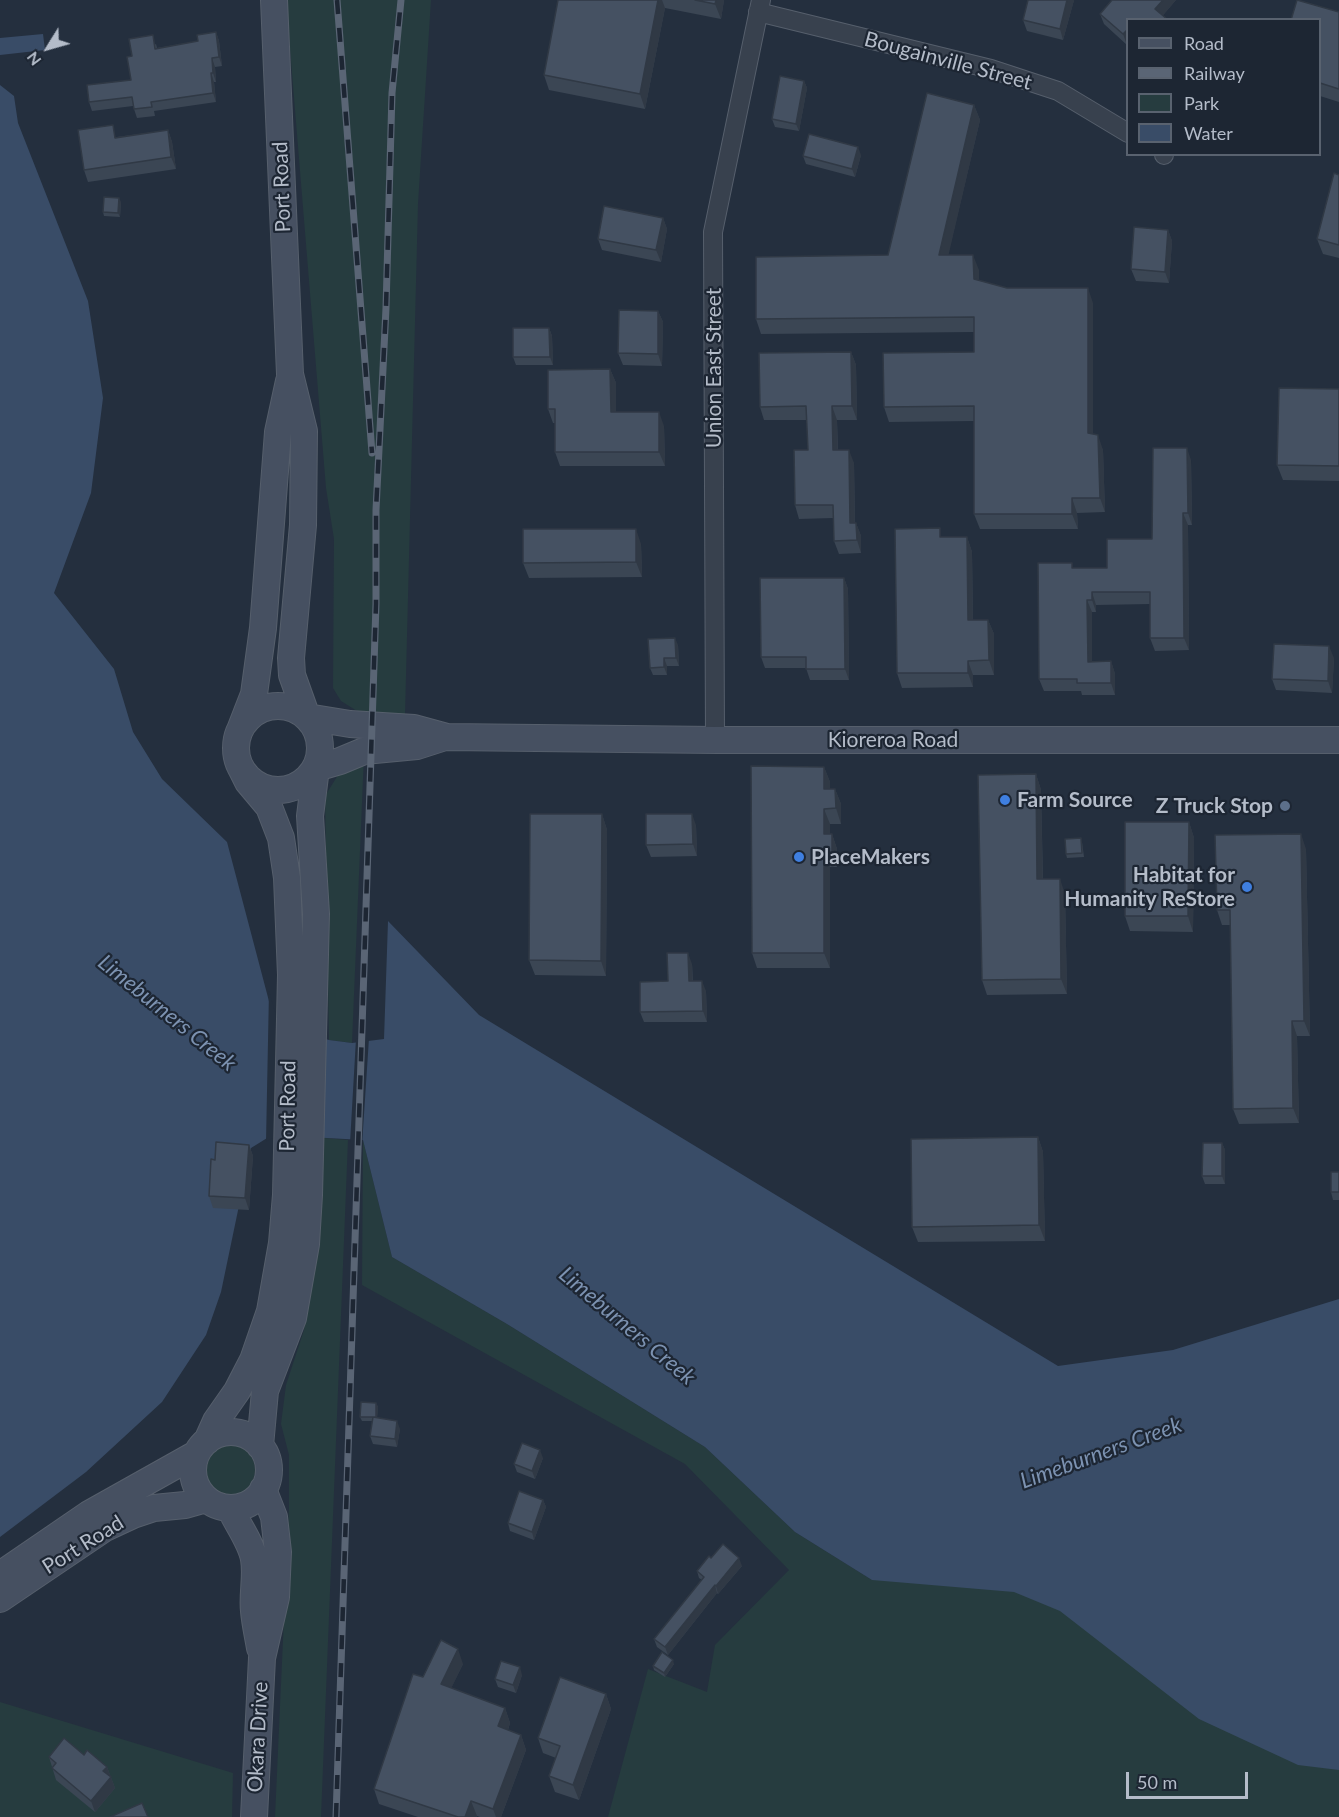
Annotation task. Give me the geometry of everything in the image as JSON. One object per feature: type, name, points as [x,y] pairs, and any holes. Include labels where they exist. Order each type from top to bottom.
[{"type":"main road","name":"Port Road","points":[[260,1446],[266,1391],[292,1318],[306,1244],[297,1195],[303,975],[316,914],[310,816],[316,768],[320,755],[320,741],[316,728],[307,717],[292,675],[291,658],[303,525],[304,431],[290,374],[274,0]]},
{"type":"main road","name":"Port Road","points":[[290,374],[278,432],[263,628],[254,694],[236,742],[241,768],[248,782],[269,807],[281,838],[303,975]]},
{"type":"main road","points":[[240,730],[248,719],[258,711],[270,706],[284,706],[307,717]]},
{"type":"main road","name":"Kioreroa Road","points":[[307,717],[350,724],[414,728],[447,736],[715,740],[1339,740]]},
{"type":"main road","name":"Kioreroa Road","points":[[316,768],[364,751],[417,746],[447,736]]},
{"type":"main road","points":[[241,768],[260,786],[272,790],[285,790],[302,782],[316,768]]},
{"type":"main road","name":"Port Road","points":[[0,1575],[89,1514],[201,1448],[237,1391],[253,1360],[270,1311],[282,1243],[297,1195]]},
{"type":"main road","points":[[234,1432],[253,1439],[260,1446],[267,1463],[267,1481],[263,1490],[249,1503],[240,1507],[230,1508],[213,1504],[198,1490],[194,1478],[193,1466],[201,1448],[215,1435],[234,1432]]},
{"type":"main road","name":"Okara Drive","points":[[254,1817],[262,1658],[276,1597],[278,1552],[274,1517],[263,1490]]},
{"type":"main road","name":"Port Road","points":[[0,1599],[74,1548],[114,1524],[154,1508],[185,1505],[206,1499]]},
{"type":"main road","name":"Okara Drive","points":[[230,1508],[254,1557],[253,1610],[262,1658]]},
{"type":"street","name":"Bougainville Street","points":[[760,6],[991,69],[1058,91],[1126,132]]},
{"type":"street","name":"Union East Street","points":[[715,740],[713,232],[760,6]]},
{"type":"green space","points":[[286,0],[431,0],[418,204],[405,715],[357,711],[341,701],[333,688],[334,539],[326,488]]},
{"type":"green space","points":[[364,755],[352,1043],[329,1040],[325,796],[343,767]]},
{"type":"green space","points":[[324,1138],[348,1140],[321,1817],[275,1817],[289,1507],[289,1455],[281,1424],[286,1385],[304,1330]]},
{"type":"green space","points":[[363,1140],[392,1257],[507,1324],[705,1447],[795,1532],[872,1580],[1339,1481],[1339,1817],[608,1817],[648,1669],[707,1692],[715,1645],[789,1570],[685,1464],[362,1285]]},
{"type":"green space","points":[[224,1444],[234,1444],[248,1451],[255,1470],[248,1489],[234,1496],[224,1496],[214,1492],[207,1485],[203,1475],[203,1465],[207,1455],[214,1448]]},
{"type":"green space","points":[[0,1702],[233,1773],[232,1817],[0,1817]]},
{"type":"water","points":[[43,34],[45,50],[0,55],[0,38]]},
{"type":"water","name":"Limeburners Creek","points":[[0,85],[14,96],[18,123],[88,301],[103,398],[91,493],[54,593],[114,669],[133,732],[162,779],[227,842],[275,1024],[329,1040],[352,1043],[384,1039],[388,921],[479,1015],[1058,1366],[1173,1350],[1339,1299],[1339,1770],[1298,1765],[1199,1719],[1060,1611],[1014,1592],[872,1580],[795,1532],[705,1447],[507,1324],[392,1257],[363,1140],[272,1135],[251,1148],[221,1292],[206,1335],[162,1402],[86,1472],[0,1537]]},
{"type":"pier","points":[[269,991],[278,1022],[322,1141],[272,1138],[266,1142]]},
{"type":"pier","points":[[369,1038],[361,1145],[361,1143],[350,1143],[356,1039]]},
{"type":"building","points":[[558,0],[658,0],[640,94],[544,75]]},
{"type":"building","points":[[695,0],[716,0],[715,4]]},
{"type":"building","points":[[1028,0],[1067,0],[1060,29],[1023,20]]},
{"type":"building","points":[[1112,0],[1163,0],[1155,9],[1166,18],[1126,18],[1126,31],[1123,34],[1100,14]]},
{"type":"building","points":[[1297,0],[1339,12],[1339,89],[1321,83],[1321,18],[1292,18]]},
{"type":"building","points":[[216,32],[219,57],[212,58],[213,93],[151,102],[152,107],[134,109],[132,97],[89,102],[87,85],[131,80],[127,57],[132,56],[129,39],[153,35],[155,49],[198,41],[197,35]]},
{"type":"building","points":[[780,76],[804,81],[796,124],[772,119]]},
{"type":"building","points":[[927,93],[974,105],[939,255],[973,255],[974,279],[1007,288],[1088,288],[1088,433],[1098,435],[1100,498],[1072,498],[1072,514],[974,514],[974,406],[884,407],[883,353],[974,352],[974,317],[756,319],[756,257],[888,255]]},
{"type":"building","points":[[113,125],[115,138],[168,130],[171,157],[84,170],[78,130]]},
{"type":"building","points":[[809,134],[858,147],[852,169],[803,156]]},
{"type":"building","points":[[1334,173],[1339,175],[1339,245],[1317,239]]},
{"type":"building","points":[[104,197],[119,198],[118,213],[103,212]]},
{"type":"building","points":[[604,206],[663,218],[656,250],[598,239]]},
{"type":"building","points":[[1134,227],[1168,230],[1165,272],[1131,269]]},
{"type":"building","points":[[619,310],[658,311],[658,354],[618,353]]},
{"type":"building","points":[[513,328],[549,328],[550,357],[513,357]]},
{"type":"building","points":[[851,352],[852,406],[832,406],[833,450],[849,450],[850,523],[856,523],[857,540],[834,541],[833,505],[795,505],[794,450],[808,450],[806,406],[760,407],[759,353]]},
{"type":"building","points":[[610,369],[611,412],[659,412],[659,452],[555,452],[555,409],[548,409],[548,370]]},
{"type":"building","points":[[1279,388],[1339,389],[1339,466],[1277,465]]},
{"type":"building","points":[[1153,448],[1187,448],[1188,513],[1183,513],[1184,638],[1150,638],[1150,592],[1092,592],[1092,600],[1087,600],[1088,662],[1111,661],[1111,683],[1077,683],[1077,679],[1039,679],[1038,563],[1072,563],[1072,568],[1107,568],[1107,539],[1152,539]]},
{"type":"building","points":[[940,528],[940,537],[967,537],[968,620],[988,620],[989,660],[968,661],[968,673],[897,673],[895,529]]},
{"type":"building","points":[[523,529],[636,529],[636,562],[523,563]]},
{"type":"building","points":[[760,578],[844,578],[845,669],[806,669],[806,657],[761,657]]},
{"type":"building","points":[[675,638],[676,658],[664,658],[664,667],[650,668],[648,639]]},
{"type":"building","points":[[1274,644],[1329,646],[1328,681],[1272,679]]},
{"type":"building","points":[[751,766],[824,767],[824,789],[835,789],[836,808],[824,809],[824,834],[832,834],[832,852],[824,852],[824,953],[752,953]]},
{"type":"building","points":[[1036,774],[1037,879],[1060,879],[1061,979],[982,980],[978,775]]},
{"type":"building","points":[[530,814],[602,814],[601,961],[529,960]]},
{"type":"building","points":[[646,814],[692,814],[693,844],[646,845]]},
{"type":"building","points":[[1125,822],[1189,822],[1188,916],[1125,916]]},
{"type":"building","points":[[1301,834],[1304,1021],[1292,1021],[1293,1108],[1233,1109],[1230,910],[1217,910],[1215,835]]},
{"type":"building","points":[[1081,838],[1082,853],[1066,854],[1065,839]]},
{"type":"building","points":[[667,953],[688,953],[689,981],[702,981],[703,1011],[640,1012],[640,982],[668,981]]},
{"type":"building","points":[[1038,1137],[1039,1225],[912,1227],[911,1139]]},
{"type":"building","points":[[216,1142],[249,1145],[245,1198],[209,1196],[211,1159],[215,1160]]},
{"type":"building","points":[[1203,1143],[1222,1143],[1222,1176],[1202,1176]]},
{"type":"building","points":[[1331,1172],[1339,1172],[1339,1192],[1331,1192]]},
{"type":"building","points":[[361,1402],[376,1403],[376,1417],[360,1417]]},
{"type":"building","points":[[373,1417],[397,1421],[395,1439],[370,1436]]},
{"type":"building","points":[[522,1443],[540,1450],[532,1471],[514,1464]]},
{"type":"building","points":[[519,1491],[543,1500],[532,1532],[508,1523]]},
{"type":"building","points":[[723,1544],[739,1558],[665,1647],[654,1639],[704,1577],[697,1571]]},
{"type":"building","points":[[441,1640],[458,1649],[441,1684],[505,1708],[498,1726],[521,1735],[493,1809],[471,1801],[465,1817],[458,1817],[374,1789],[413,1674],[423,1677]]},
{"type":"building","points":[[662,1652],[673,1660],[664,1673],[653,1666]]},
{"type":"building","points":[[501,1661],[520,1667],[513,1685],[495,1679]]},
{"type":"building","points":[[560,1677],[606,1694],[573,1785],[549,1776],[560,1746],[538,1738]]},
{"type":"building","points":[[64,1738],[84,1755],[87,1750],[107,1767],[103,1771],[111,1777],[91,1801],[52,1768],[56,1763],[49,1757]]},
{"type":"building","points":[[142,1803],[148,1817],[110,1817]]},
{"type":"railway","points":[[337,0],[372,453]]},
{"type":"railway","points":[[336,1817],[376,604],[376,510],[386,308],[392,93],[401,0]]},
{"type":"place","name":"Farm Source","points":[[1005,800]]},
{"type":"place","name":"Z Truck Stop","points":[[1285,806]]},
{"type":"place","name":"PlaceMakers","points":[[799,857]]},
{"type":"place","name":"Habitat for Humanity ReStore","points":[[1247,887]]}]
